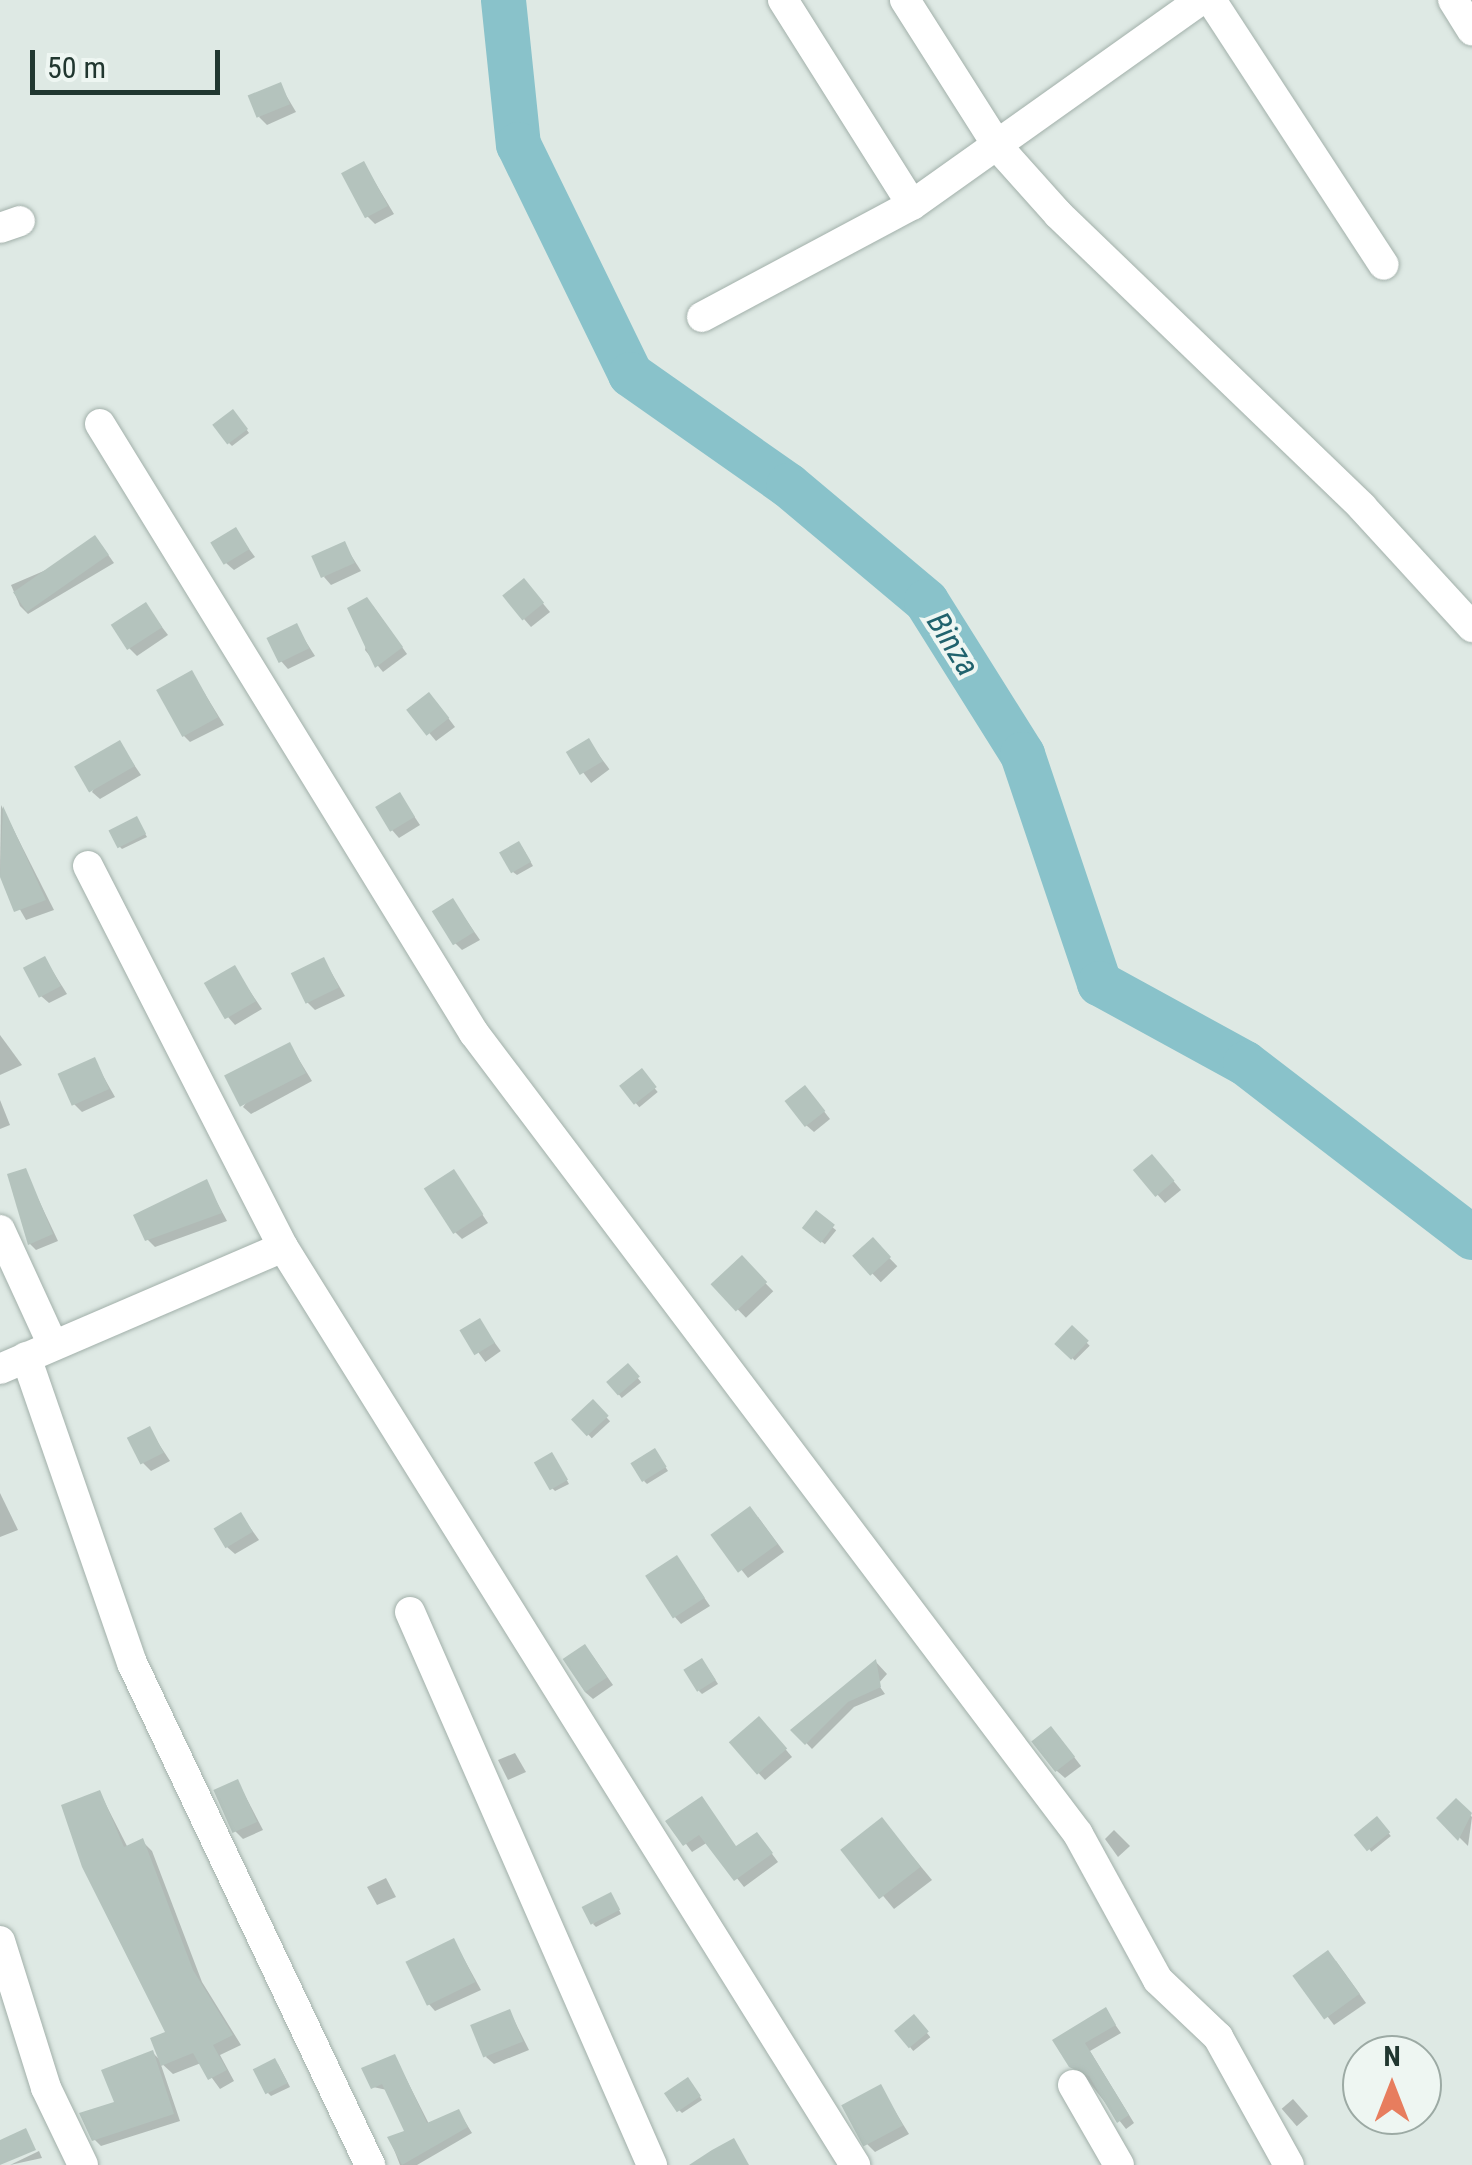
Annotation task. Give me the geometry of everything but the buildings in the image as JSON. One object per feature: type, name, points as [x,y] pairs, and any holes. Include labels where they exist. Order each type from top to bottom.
[{"type":"street","points":[[783,0],[912,206]]},
{"type":"street","points":[[905,0],[999,148],[1472,628]]},
{"type":"street","points":[[702,317],[912,206],[999,148],[1200,0]]},
{"type":"street","points":[[1211,0],[1384,265]]},
{"type":"street","points":[[1453,0],[1472,31]]},
{"type":"street","points":[[100,424],[474,1034],[1078,1834],[1158,1980],[1218,2037],[1289,2165]]},
{"type":"street","points":[[88,866],[283,1247],[855,2165]]},
{"type":"street","points":[[0,1230],[27,1357],[132,1663],[370,2165]]},
{"type":"street","points":[[27,1357],[283,1247]]},
{"type":"street","points":[[410,1612],[652,2165]]},
{"type":"street","points":[[0,1941],[46,2088],[82,2165]]},
{"type":"street","points":[[1072,2085],[1119,2165]]},
{"type":"waterway","name":"Binza","points":[[503,0],[518,144],[630,374],[788,485],[926,601],[1022,754],[1099,983],[1245,1063],[1472,1237]]}]
